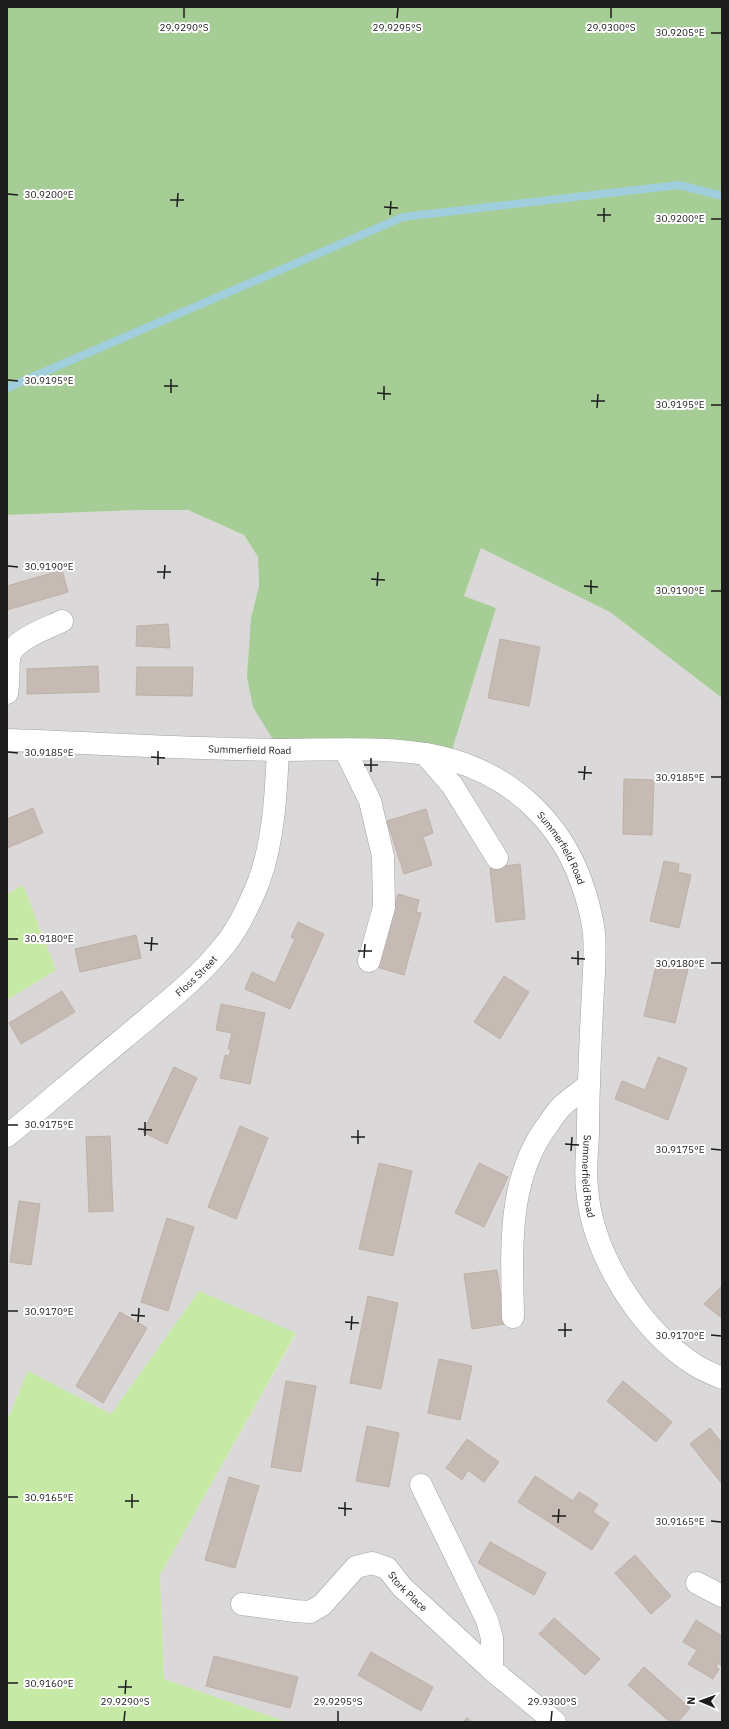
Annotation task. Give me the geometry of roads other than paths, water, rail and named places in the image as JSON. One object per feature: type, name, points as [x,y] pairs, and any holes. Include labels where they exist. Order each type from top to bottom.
[{"type":"street","points":[[7,693],[9,682],[9,658],[12,648],[21,641],[62,621]]},
{"type":"street","name":"Summerfield Road","points":[[7,740],[278,750],[393,751],[425,754],[451,759],[493,776],[537,808],[562,841],[576,868],[589,903],[594,932],[595,964],[589,1085],[587,1189],[593,1223],[606,1258],[623,1290],[659,1336],[697,1366],[722,1378]]},
{"type":"street","name":"Floss Street","points":[[7,1136],[180,990],[208,964],[228,941],[250,902],[267,854],[276,801],[278,750]]},
{"type":"street","points":[[345,750],[370,801],[383,856],[384,907],[369,961]]},
{"type":"street","points":[[425,754],[452,785],[497,858]]},
{"type":"street","points":[[513,1317],[512,1226],[517,1192],[527,1159],[539,1136],[561,1107],[589,1085]]},
{"type":"street","points":[[421,1485],[488,1620],[492,1638],[492,1670]]},
{"type":"street","name":"Stork Place","points":[[242,1604],[310,1612],[322,1605],[356,1567],[372,1563],[387,1568],[402,1587],[492,1670],[555,1722]]},
{"type":"street","points":[[697,1583],[722,1596]]},
{"type":"waterway","points":[[7,388],[403,217],[679,185],[722,196]]}]
